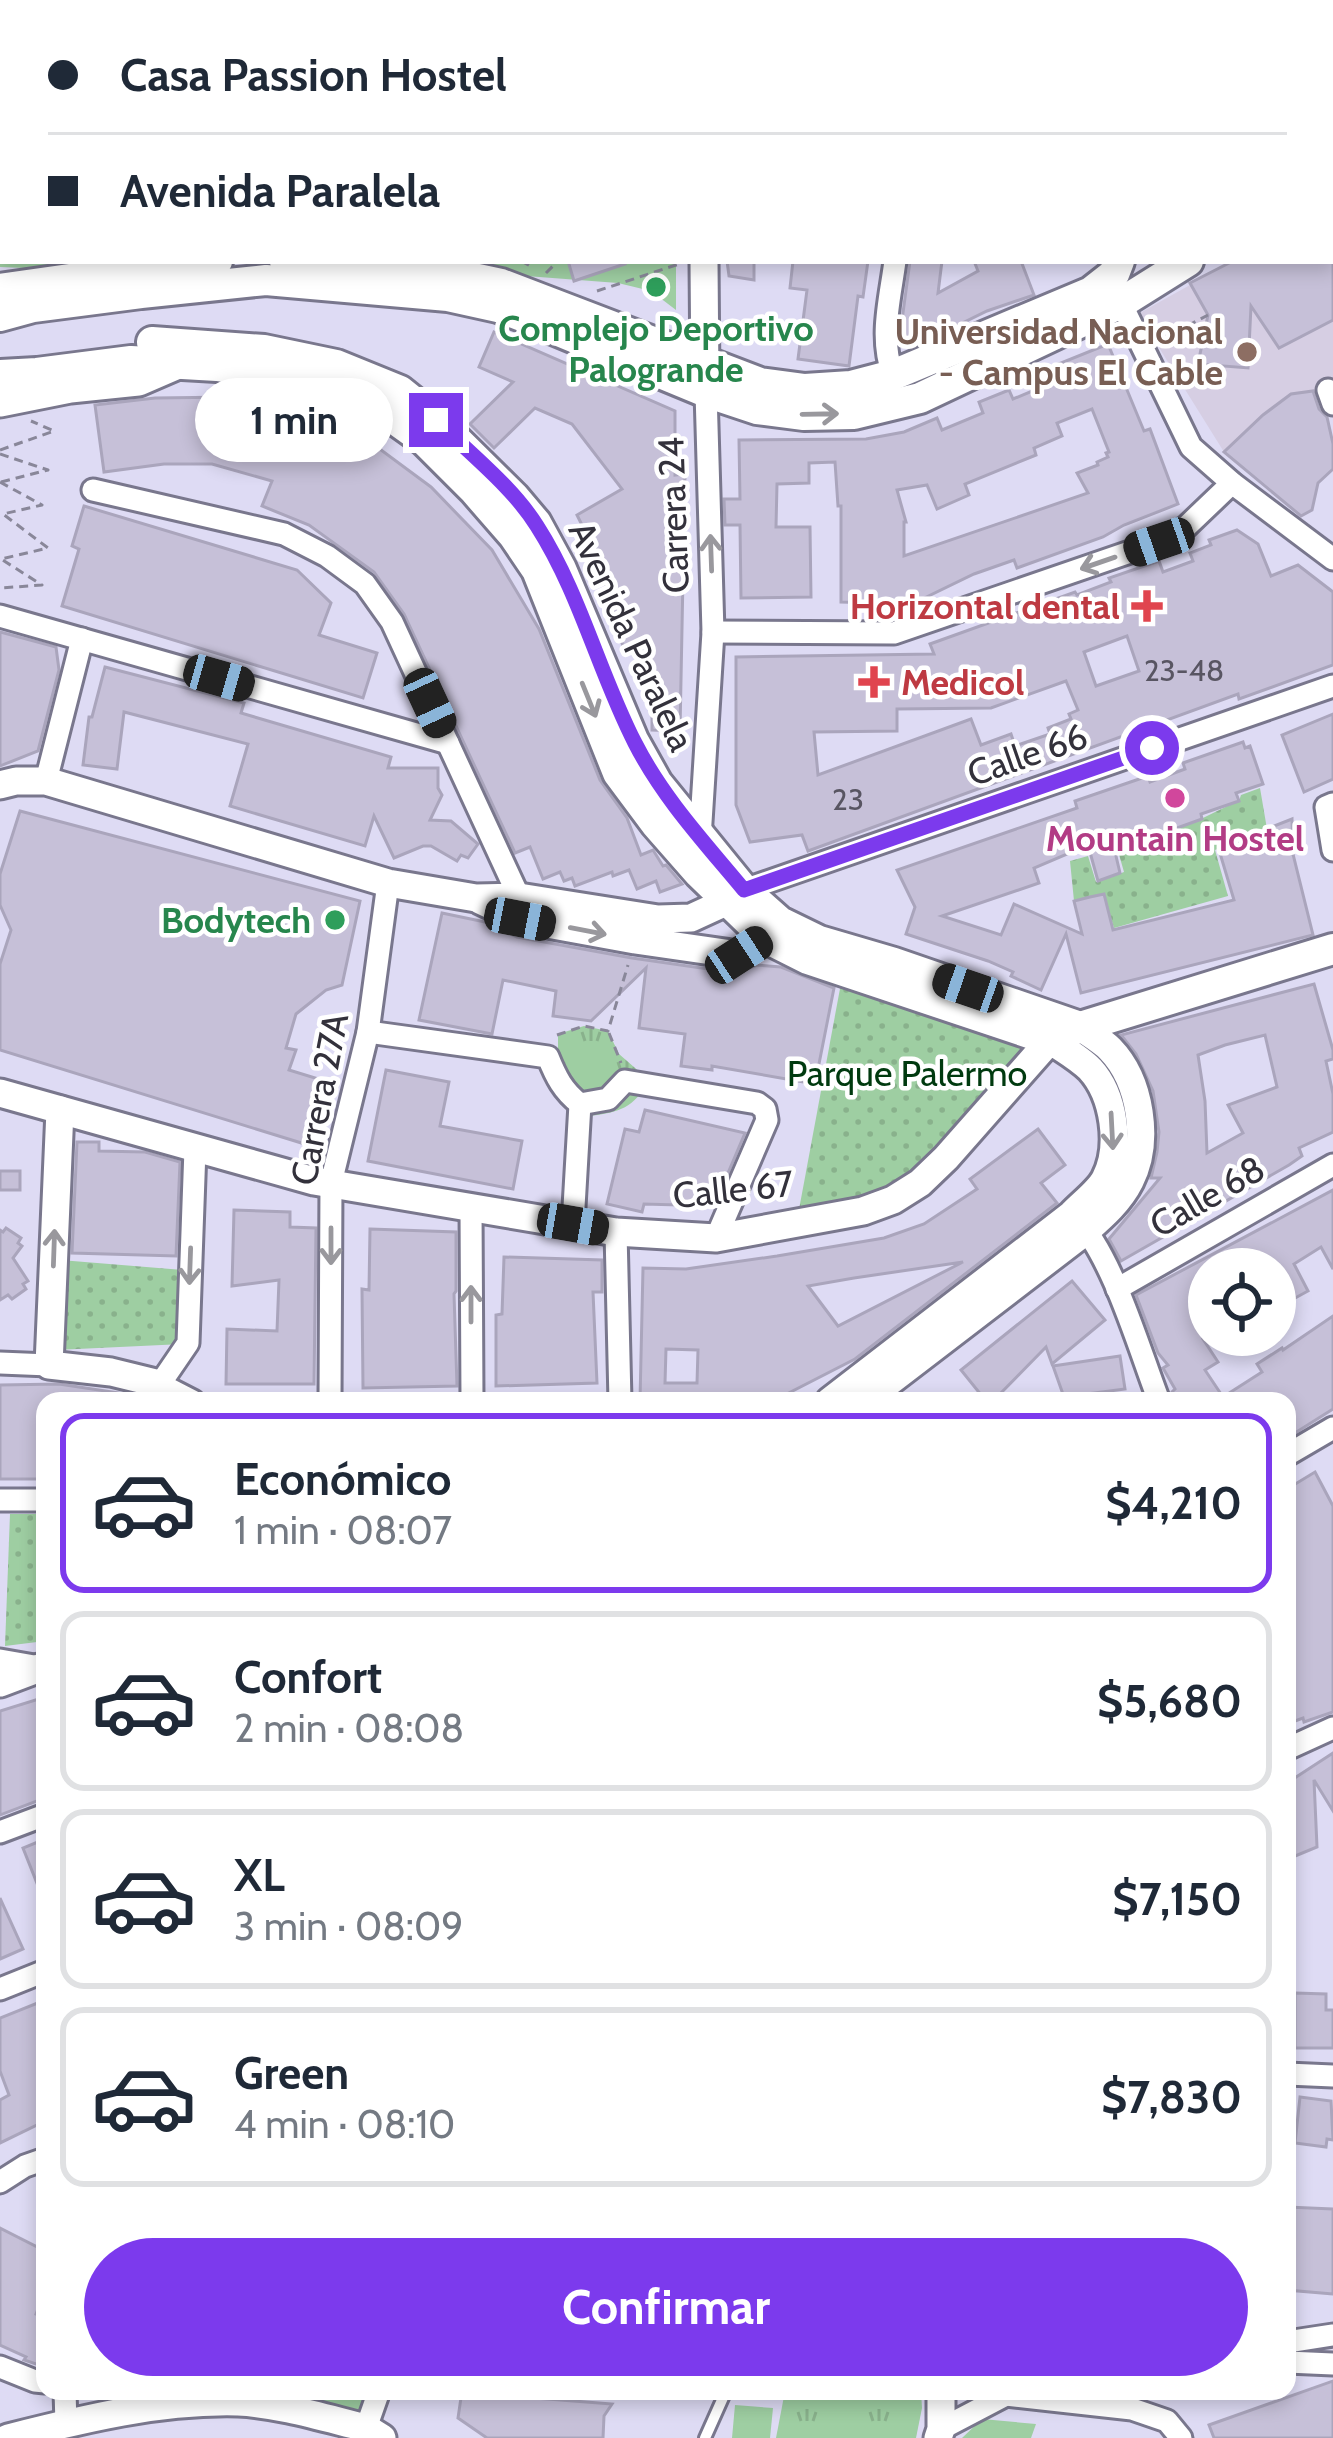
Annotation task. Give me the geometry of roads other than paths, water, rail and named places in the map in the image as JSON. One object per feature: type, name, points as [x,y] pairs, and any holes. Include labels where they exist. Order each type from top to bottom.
[{"type":"main road","points":[[0,289],[188,264]]},
{"type":"main road","points":[[334,264],[446,272],[501,284],[705,377],[757,409],[804,416],[854,414],[902,404],[1121,303],[1180,264]]},
{"type":"main road","points":[[0,316],[141,292],[266,280],[448,296],[705,377],[805,389],[851,386],[893,375],[1091,292],[1114,274],[1118,264]]},
{"type":"main road","name":"Avenida Paralela","points":[[0,355],[129,341],[264,350],[336,365],[400,392],[436,420],[536,524],[561,569],[633,740],[657,783],[736,895]]},
{"type":"main road","name":"Avenida Paralela","points":[[0,375],[131,361],[175,363],[291,376],[354,396],[389,415],[424,440],[514,536],[537,570],[618,773],[699,873],[736,895],[808,959],[1050,1040]]},
{"type":"main road","points":[[12,409],[70,386],[139,379],[175,363]]},
{"type":"main road","name":"Avenida Paralela","points":[[773,930],[894,962],[1080,1027]]},
{"type":"main road","name":"Calle 67","points":[[1050,1040],[1333,949]]},
{"type":"street","name":"Carrera 24","points":[[700,838],[713,632],[704,264]]},
{"type":"street","points":[[893,375],[884,352],[896,264]]},
{"type":"street","points":[[1121,303],[1191,447],[1232,483],[1327,547]]},
{"type":"street","points":[[713,632],[894,633],[1159,542],[1186,527],[1232,483]]},
{"type":"street","points":[[93,490],[284,534],[327,556],[365,584],[392,622],[519,908]]},
{"type":"street","points":[[0,616],[448,743]]},
{"type":"street","points":[[0,785],[46,781],[82,639]]},
{"type":"street","name":"Calle 66","points":[[519,908],[692,918],[736,895],[1333,686]]},
{"type":"street","name":"Calle 66","points":[[46,781],[388,883],[476,898],[635,940],[739,955],[773,930]]},
{"type":"street","points":[[1329,806],[1333,850]]},
{"type":"street","name":"Carrera 27A","points":[[330,1392],[331,1183],[368,1032],[388,883]]},
{"type":"street","name":"Avenida Paralela","points":[[843,1392],[1079,1222],[1110,1210],[1132,1178],[1139,1107],[1128,1075],[1110,1049],[1080,1027]]},
{"type":"street","points":[[368,1032],[548,1057],[566,1093],[580,1104],[608,1099],[625,1081],[757,1103],[765,1109],[767,1120],[716,1238]]},
{"type":"street","name":"Avenida Paralela","points":[[875,1392],[1079,1222],[1105,1180],[1113,1151],[1107,1094],[1089,1068],[1050,1040]]},
{"type":"street","name":"Calle 67","points":[[0,1093],[331,1183],[616,1232],[716,1238],[863,1211],[893,1200],[946,1158],[1050,1040]]},
{"type":"street","points":[[573,1224],[580,1104]]},
{"type":"street","points":[[50,1365],[60,1110]]},
{"type":"street","points":[[157,1392],[188,1343],[195,1149]]},
{"type":"street","name":"Calle 68","points":[[1117,1289],[1333,1166]]},
{"type":"street","points":[[471,1207],[472,1392]]},
{"type":"street","points":[[1079,1222],[1117,1289],[1156,1392]]},
{"type":"street","points":[[616,1232],[620,1392]]},
{"type":"street","points":[[0,1363],[111,1372],[154,1392]]},
{"type":"street","points":[[1296,1451],[1331,1436]]},
{"type":"street","points":[[0,1500],[36,1500]]},
{"type":"street","points":[[0,1660],[36,1665]]},
{"type":"street","points":[[0,1683],[36,1669]]},
{"type":"street","points":[[1296,1745],[1333,1728]]},
{"type":"street","points":[[0,1832],[36,1818]]},
{"type":"street","points":[[0,1989],[36,1975]]},
{"type":"street","points":[[1296,2074],[1333,2076]]},
{"type":"street","points":[[0,2182],[36,2162]]},
{"type":"street","points":[[1296,2341],[1333,2336]]},
{"type":"street","points":[[1296,2362],[1333,2364]]},
{"type":"street","points":[[0,2367],[36,2381]]},
{"type":"street","points":[[65,2400],[66,2424]]},
{"type":"street","points":[[243,2402],[248,2400]]},
{"type":"street","points":[[8,2438],[175,2404],[243,2402],[374,2433],[378,2400]]},
{"type":"street","points":[[939,2433],[940,2400]]},
{"type":"street","points":[[939,2433],[990,2400]]},
{"type":"street","points":[[1058,2400],[1132,2409],[1167,2421],[1181,2438]]},
{"type":"lane","points":[[704,2438],[722,2400]]},
{"type":"place","name":"Complejo Deportivo Palogrande","points":[[656,287]]},
{"type":"place","name":"Universidad Nacional - Campus El Cable","points":[[1247,352]]},
{"type":"place","name":"Horizontal dental","points":[[1147,606]]},
{"type":"place","name":"Medicol","points":[[874,682]]},
{"type":"place","name":"Mountain Hostel","points":[[1175,798]]},
{"type":"place","name":"Bodytech","points":[[335,920]]},
{"type":"park label","name":"Parque Palermo","points":[[907,1073]]}]
